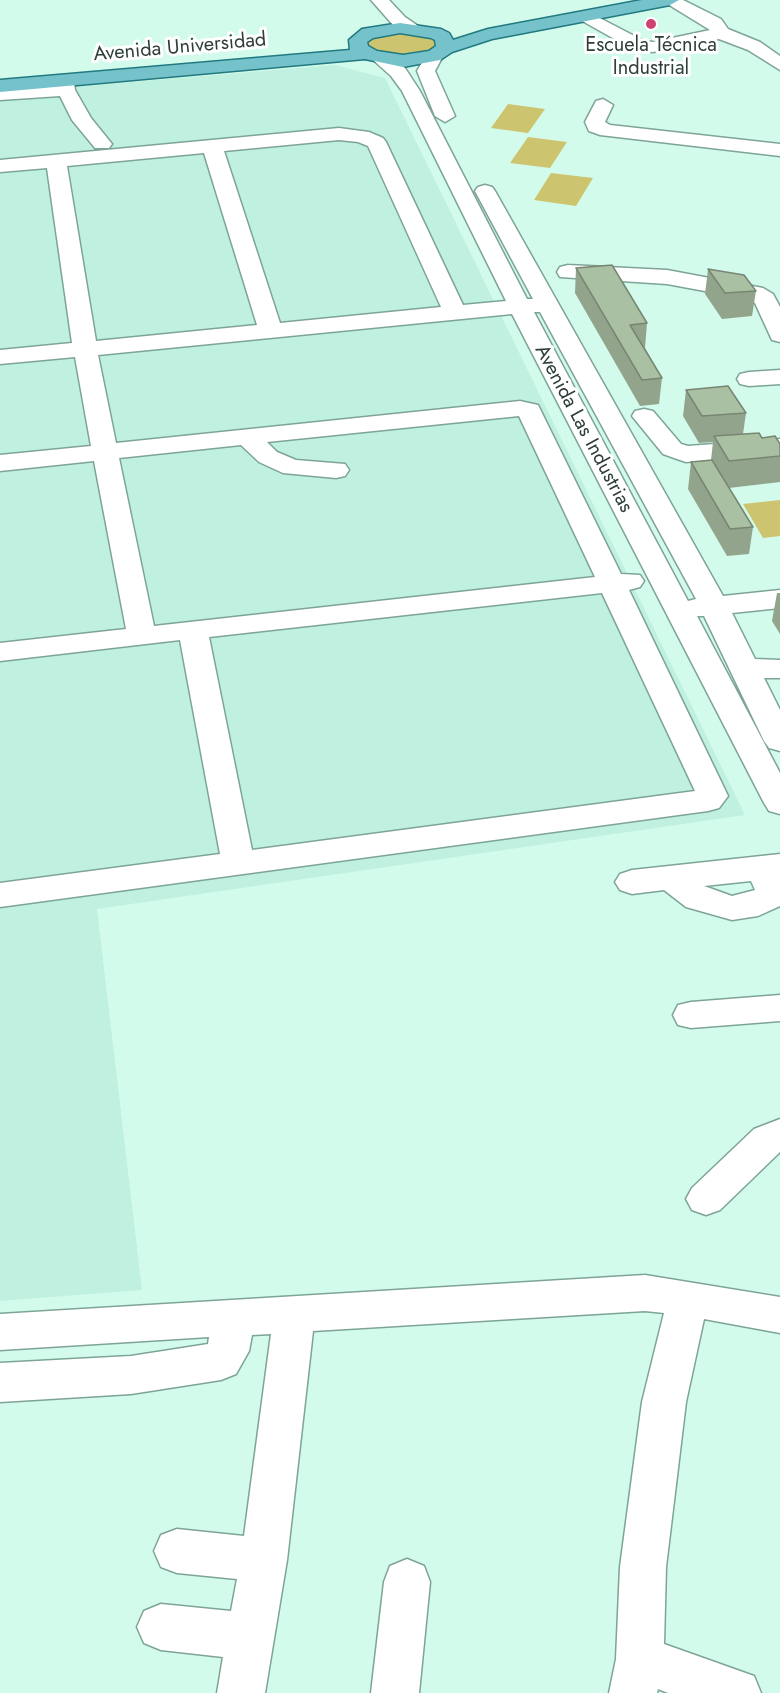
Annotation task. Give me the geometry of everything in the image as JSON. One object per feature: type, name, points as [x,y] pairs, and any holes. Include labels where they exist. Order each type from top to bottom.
[{"type":"main road","points":[[611,0],[451,29],[388,28],[368,47],[403,61],[440,52],[488,34],[586,18],[670,0]]},
{"type":"main road","points":[[375,3],[415,16],[450,21]]},
{"type":"main road","points":[[470,22],[514,18]]},
{"type":"main road","points":[[418,29],[443,37],[440,52]]},
{"type":"main road","name":"Avenida Universidad","points":[[0,78],[318,47],[368,47]]},
{"type":"main road","name":"Avenida Universidad","points":[[0,86],[66,86],[368,47]]},
{"type":"street","points":[[670,0],[715,23],[721,33]]},
{"type":"street","points":[[368,47],[375,3],[399,21],[418,29]]},
{"type":"street","points":[[586,18],[640,46],[653,47],[721,33],[754,46],[780,64]]},
{"type":"street","name":"Avenida Las Industrias","points":[[368,47],[398,72],[411,91],[519,307],[780,803]]},
{"type":"street","name":"Avenida Las Industrias","points":[[440,52],[426,71],[449,125],[714,606],[780,741]]},
{"type":"street","points":[[0,94],[66,86],[82,120],[102,144]]},
{"type":"street","points":[[603,105],[595,122],[596,128],[779,159]]},
{"type":"street","points":[[0,166],[339,134],[362,136],[376,142],[456,314]]},
{"type":"street","points":[[212,146],[272,331]]},
{"type":"street","points":[[56,161],[85,349],[142,637]]},
{"type":"street","points":[[568,272],[667,277],[755,292],[765,298],[780,335]]},
{"type":"street","points":[[0,357],[548,305]]},
{"type":"street","points":[[749,379],[780,377]]},
{"type":"street","points":[[0,463],[520,408],[529,410],[711,790],[708,800],[0,895]]},
{"type":"street","points":[[644,416],[672,449],[686,454],[780,447]]},
{"type":"street","points":[[247,437],[268,457],[292,467],[336,471]]},
{"type":"street","points":[[0,652],[662,578]]},
{"type":"street","points":[[679,610],[780,598]]},
{"type":"street","points":[[193,631],[238,862]]},
{"type":"street","points":[[746,668],[780,669]]},
{"type":"street","points":[[632,882],[671,878],[698,899],[732,908],[758,904],[773,895],[770,867]]},
{"type":"street","points":[[691,1015],[780,1008]]},
{"type":"street","points":[[706,1199],[768,1140],[780,1134]]},
{"type":"street","points":[[0,1332],[645,1293],[688,1298],[780,1315]]},
{"type":"street","points":[[688,1298],[664,1402],[643,1567],[637,1676],[736,1693]]},
{"type":"street","points":[[241,1693],[264,1560],[294,1315]]},
{"type":"street","points":[[0,1382],[3,1384],[131,1375],[221,1361],[228,1351],[234,1318]]},
{"type":"street","points":[[177,1551],[264,1560]]},
{"type":"street","points":[[395,1693],[408,1582]]},
{"type":"street","points":[[161,1627],[250,1637]]},
{"type":"shaded area","points":[[398,29],[435,39],[437,43],[429,52],[396,57],[366,49],[364,40]]},
{"type":"shaded area","points":[[335,65],[385,78],[745,815],[97,909],[142,1290],[0,1301],[0,93]]},
{"type":"shaded area","points":[[508,104],[545,109],[528,133],[491,128]]},
{"type":"shaded area","points":[[528,137],[567,142],[550,168],[510,163]]},
{"type":"shaded area","points":[[551,173],[593,178],[576,206],[534,200]]},
{"type":"shaded area","points":[[780,500],[780,536],[763,538],[743,504]]},
{"type":"building","points":[[612,265],[647,323],[630,325],[662,378],[642,380],[576,268]]},
{"type":"building","points":[[708,269],[744,275],[756,291],[725,293]]},
{"type":"building","points":[[728,386],[746,413],[702,416],[686,390]]},
{"type":"building","points":[[759,433],[762,438],[775,436],[780,444],[780,456],[729,461],[714,436]]},
{"type":"building","points":[[712,460],[753,527],[730,529],[691,462]]},
{"type":"place","name":"Escuela Técnica Industrial","points":[[651,24]]}]
